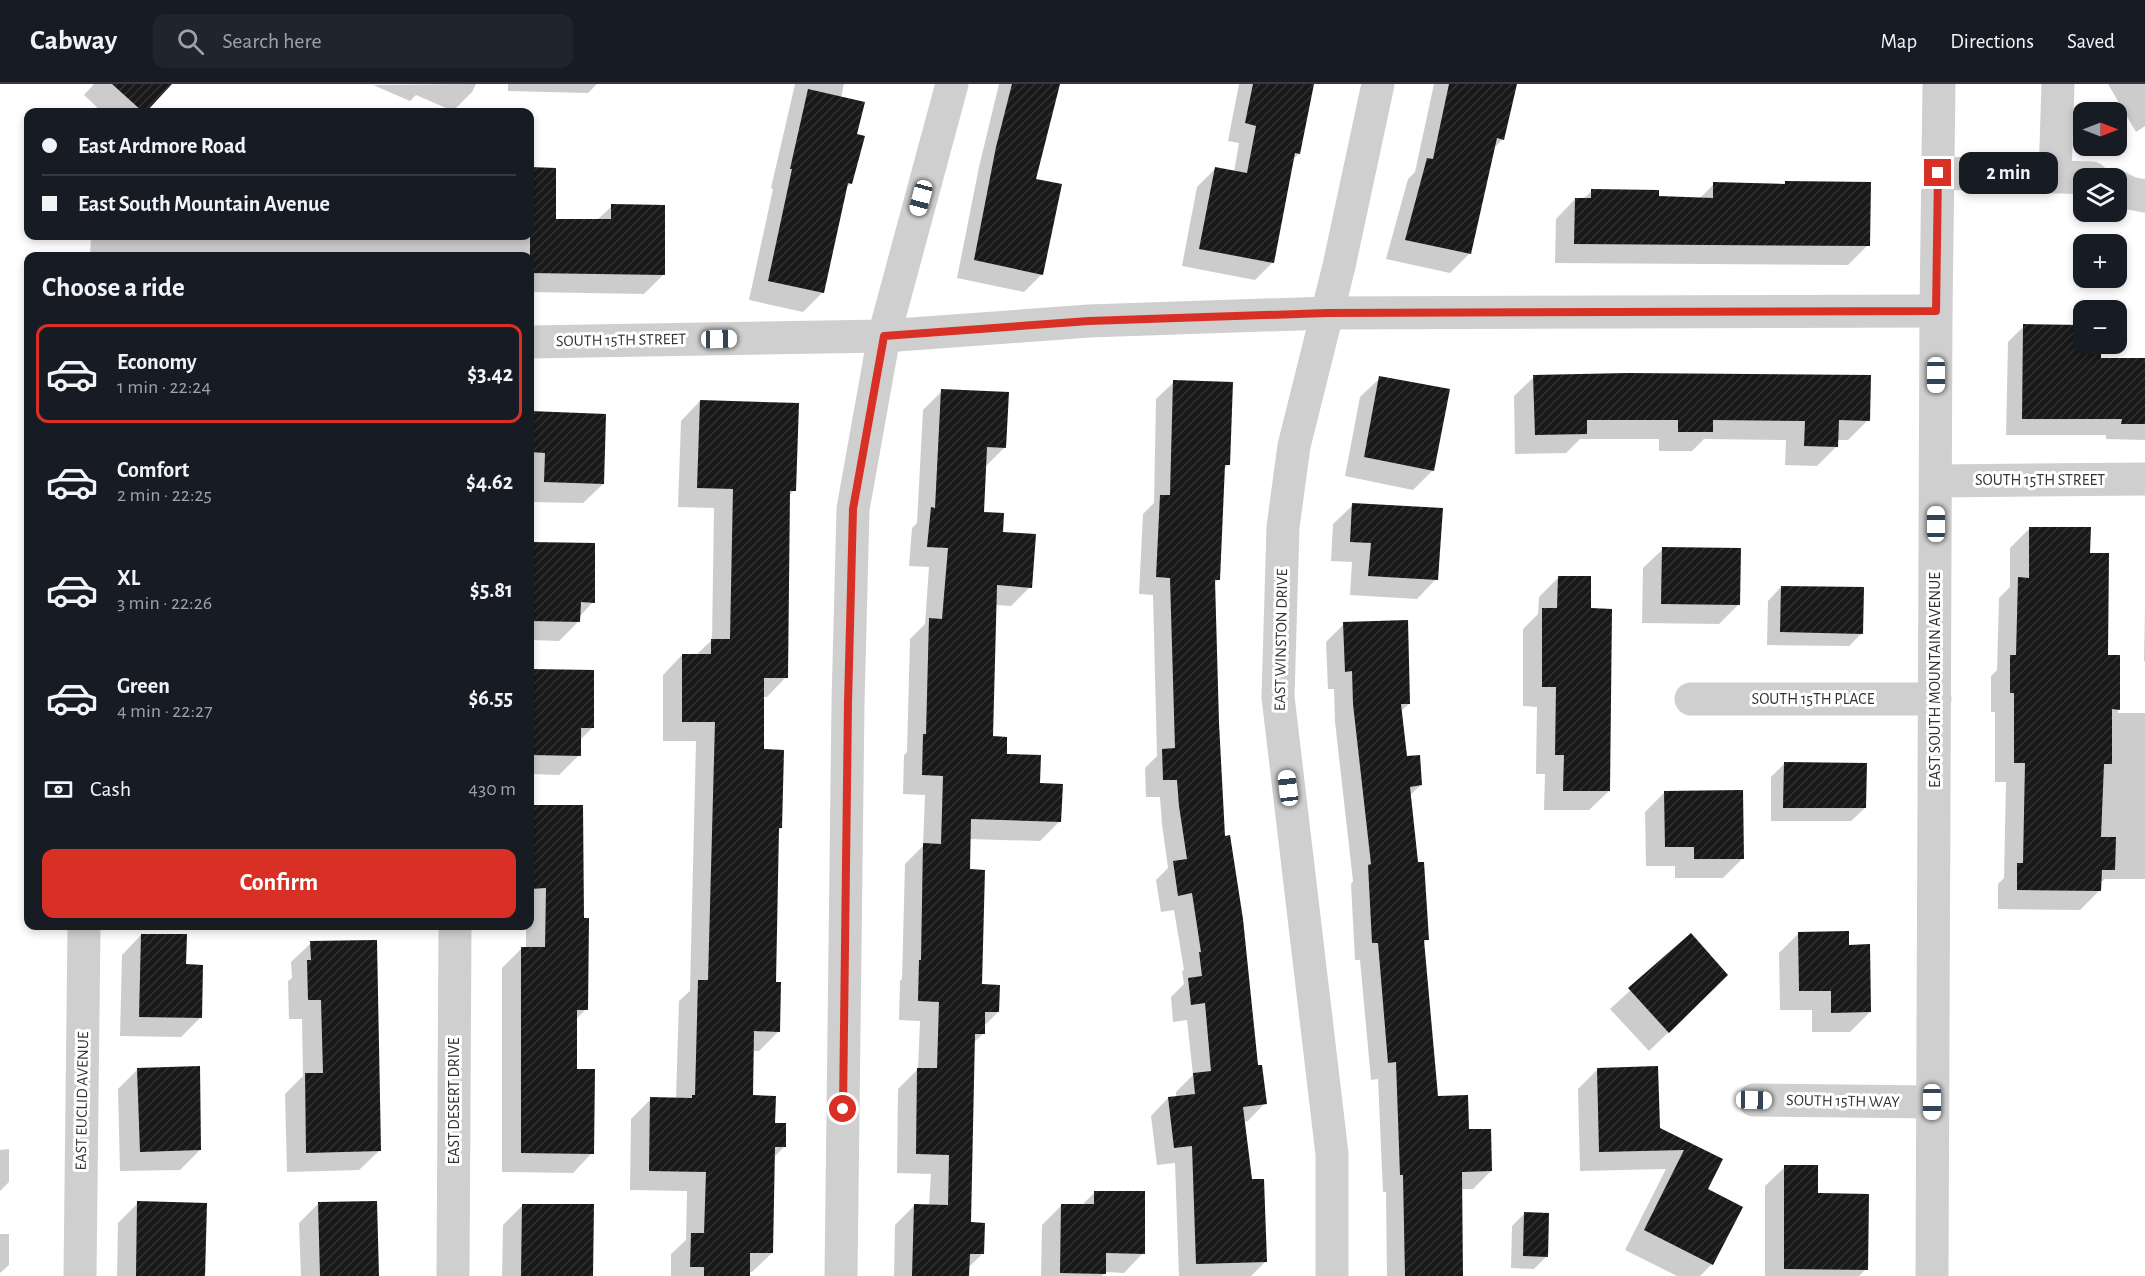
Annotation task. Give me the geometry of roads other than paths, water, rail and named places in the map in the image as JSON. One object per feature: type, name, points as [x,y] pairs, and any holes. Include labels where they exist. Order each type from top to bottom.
[{"type":"street","points":[[841,1276],[848,703],[853,509],[884,336],[952,84]]},
{"type":"street","name":"EAST WINSTON DRIVE","points":[[1332,1276],[1332,1154],[1278,697],[1283,527],[1294,446],[1327,313],[1378,84]]},
{"type":"street","name":"EAST SOUTH MOUNTAIN AVENUE","points":[[1932,1276],[1939,84]]},
{"type":"street","points":[[2055,177],[2058,84]]},
{"type":"street","points":[[1938,173],[2073,177]]},
{"type":"street","points":[[2127,192],[2145,196]]},
{"type":"street","name":"SOUTH 15TH STREET","points":[[534,342],[884,336],[1089,321],[1327,313],[1936,311]]},
{"type":"street","name":"SOUTH 15TH STREET","points":[[1936,481],[2145,479]]},
{"type":"street","name":"SOUTH 15TH PLACE","points":[[1691,699],[1935,699]]},
{"type":"street","name":"EAST EUCLID AVENUE","points":[[80,1276],[84,930]]},
{"type":"street","name":"EAST DESERT DRIVE","points":[[453,1276],[455,930]]},
{"type":"street","name":"SOUTH 15TH WAY","points":[[1754,1100],[1932,1102]]}]
